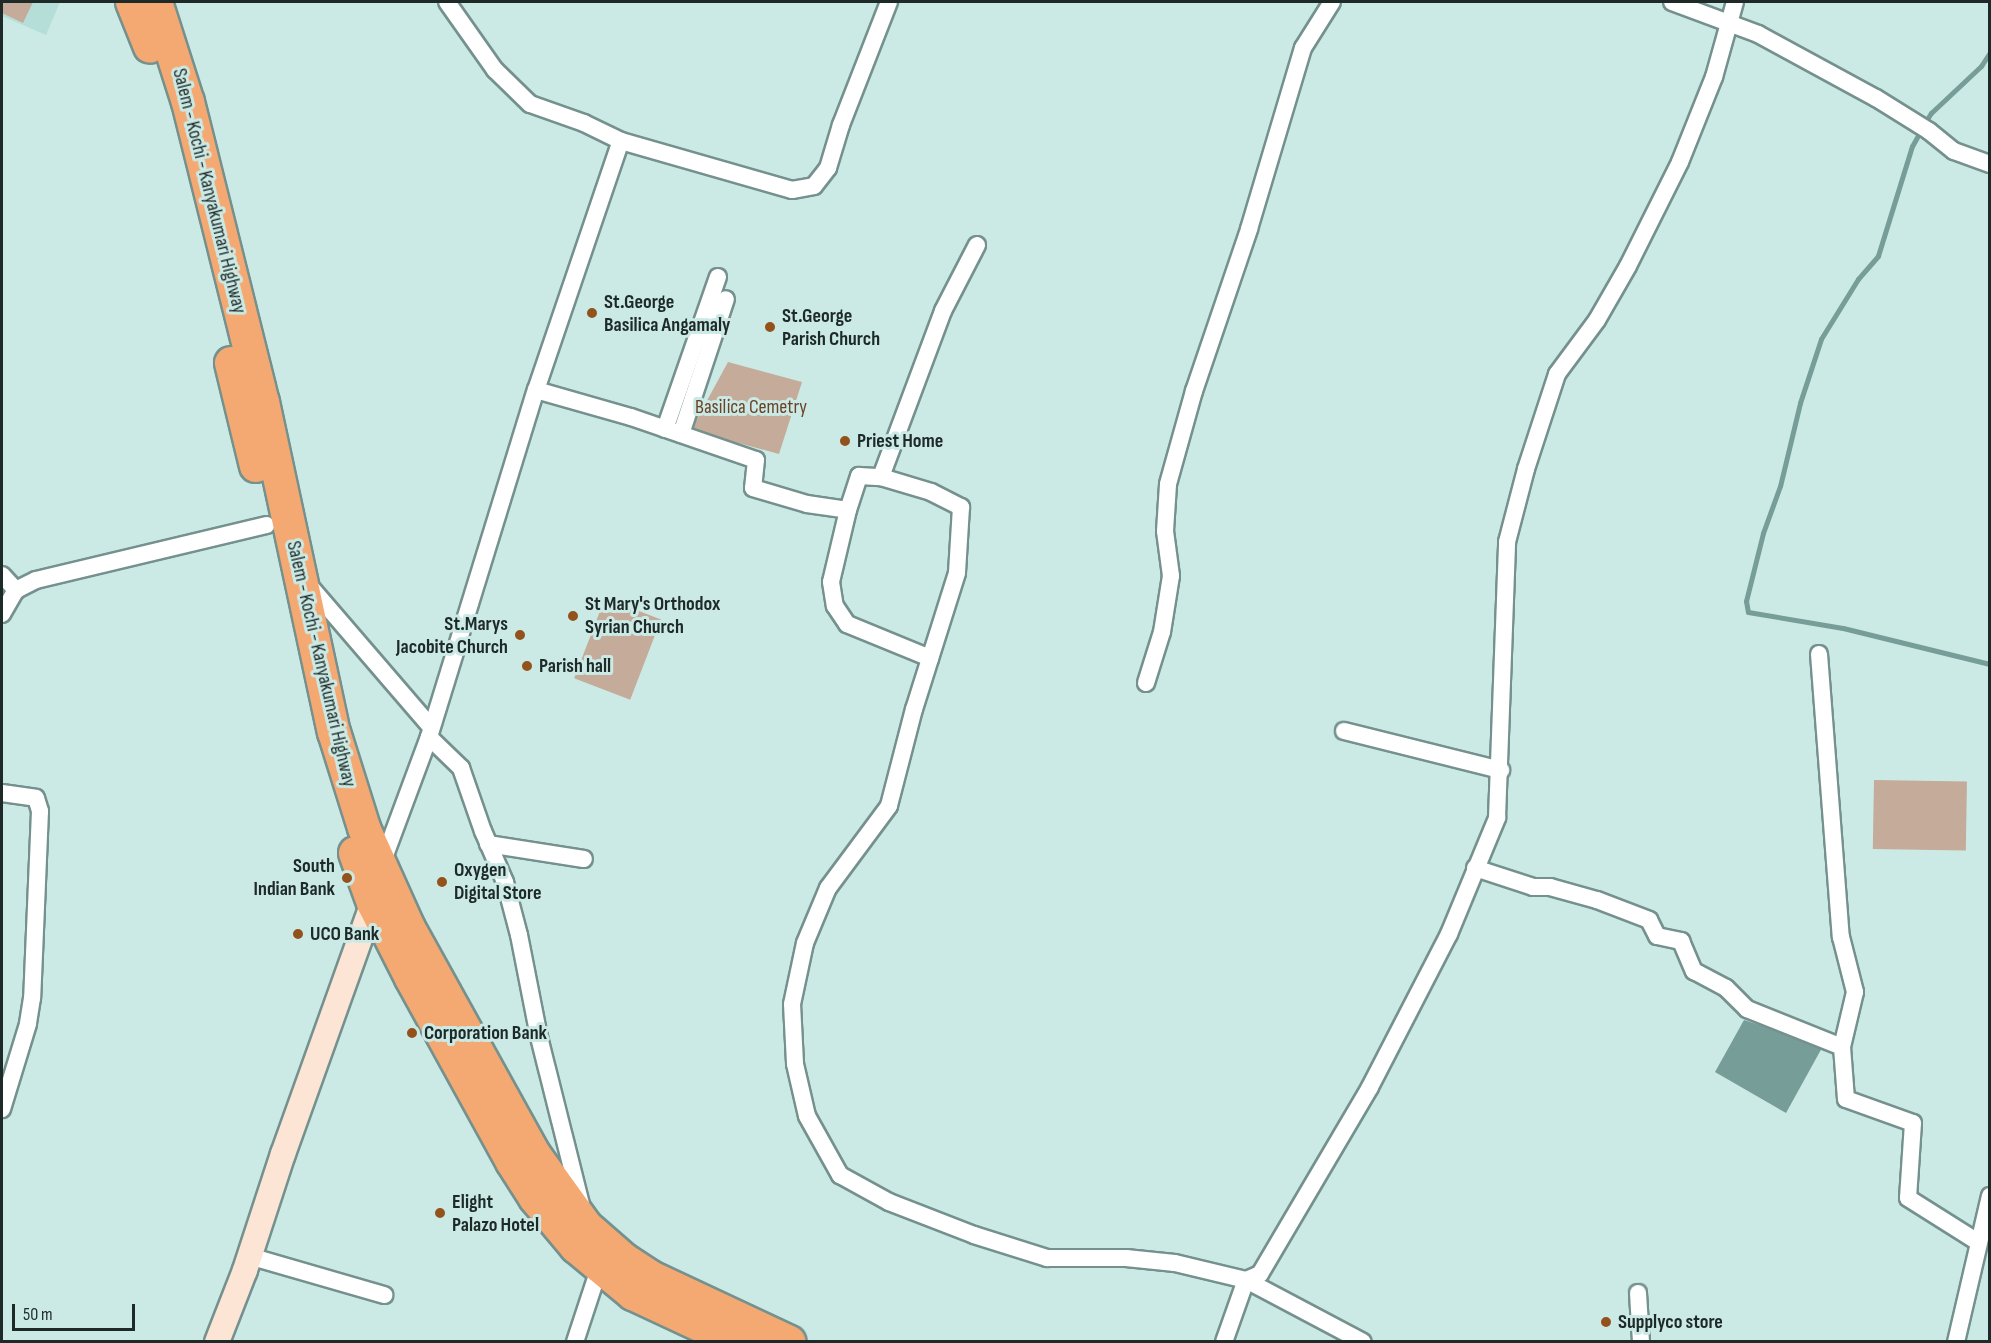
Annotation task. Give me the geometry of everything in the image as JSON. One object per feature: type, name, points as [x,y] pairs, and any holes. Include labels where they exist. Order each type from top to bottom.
[{"type":"highway","name":"Salem - Kochi - Kanyakumari Highway","points":[[132,2],[155,63],[184,167],[192,212],[251,442],[308,714],[332,792],[373,903],[512,1162],[554,1222],[599,1269],[633,1294],[736,1341]]},
{"type":"highway","name":"Salem - Kochi - Kanyakumari Highway","points":[[156,2],[188,102],[263,402],[334,732],[364,828],[408,928],[513,1116],[557,1189],[586,1226],[625,1260],[651,1277],[790,1341]]},
{"type":"main road","points":[[217,1341],[373,903]]},
{"type":"street","points":[[447,2],[495,70],[530,104],[584,123],[621,141],[792,190],[814,186],[828,168],[889,2]]},
{"type":"street","points":[[1146,683],[1162,632],[1171,576],[1165,531],[1168,484],[1194,391],[1249,230],[1303,48],[1332,2]]},
{"type":"street","points":[[1672,2],[1758,34],[1876,98],[1929,131],[1954,151],[1989,164]]},
{"type":"street","points":[[1224,1341],[1246,1280],[1260,1274],[1370,1087],[1449,934],[1497,818],[1501,770],[1507,542],[1526,469],[1557,374],[1596,320],[1629,266],[1680,162],[1714,77],[1735,2]]},
{"type":"street","points":[[373,903],[381,866],[430,732],[536,390],[621,141]]},
{"type":"street","points":[[881,477],[943,311],[977,244]]},
{"type":"street","points":[[673,431],[717,277]]},
{"type":"street","points":[[673,431],[726,299]]},
{"type":"street","points":[[536,390],[673,431],[756,460],[753,488],[807,504],[848,510]]},
{"type":"street","points":[[930,658],[847,624],[835,606],[831,582],[848,510],[859,476],[881,477],[931,492],[961,507],[957,573],[930,658],[889,806],[828,888],[805,943],[792,1004],[795,1064],[807,1116],[840,1175],[889,1202],[974,1235],[1047,1258],[1126,1258],[1175,1263],[1246,1280],[1363,1341]]},
{"type":"street","points":[[2,614],[16,590],[36,580],[267,525]]},
{"type":"street","points":[[298,573],[461,768],[488,844],[505,882],[519,935],[539,1037],[586,1226]]},
{"type":"street","points":[[2,575],[16,590]]},
{"type":"street","points":[[1820,654],[1841,937],[1855,992],[1842,1047],[1846,1099],[1913,1123],[1908,1198],[1978,1242]]},
{"type":"street","points":[[1344,731],[1501,770]]},
{"type":"street","points":[[2,793],[36,798],[40,811],[32,998],[28,1024],[2,1109]]},
{"type":"street","points":[[488,844],[584,859]]},
{"type":"street","points":[[1475,868],[1533,887],[1550,887],[1628,910],[1649,920],[1657,936],[1681,941],[1694,971],[1726,987],[1747,1009],[1842,1047]]},
{"type":"street","points":[[1956,1341],[1989,1196]]},
{"type":"street","points":[[249,1256],[384,1295]]},
{"type":"street","points":[[575,1341],[599,1269]]},
{"type":"street","points":[[1638,1293],[1641,1341]]},
{"type":"shaded area","points":[[2,2],[60,2],[46,35],[2,16]]},
{"type":"shaded area","points":[[1744,1020],[1823,1046],[1786,1113],[1715,1072]]},
{"type":"green space","points":[[2,2],[33,2],[23,23],[2,13]]},
{"type":"green space","name":"Basilica Cemetry","points":[[728,362],[802,382],[779,454],[691,430]]},
{"type":"green space","points":[[605,598],[661,620],[630,700],[574,678]]},
{"type":"green space","points":[[1874,780],[1967,782],[1966,851],[1873,849]]},
{"type":"waterway","points":[[1924,124],[1931,113],[1981,66],[1990,52]]},
{"type":"waterway","points":[[1921,130],[1912,146],[1878,256],[1858,279],[1821,339],[1800,403],[1780,486],[1763,533],[1746,601],[1748,612],[1843,628],[1990,664]]},
{"type":"waterway","points":[[1990,779],[1990,815]]},
{"type":"place","name":"St.George Basilica Angamaly","points":[[592,313]]},
{"type":"place","name":"St.George Parish Church","points":[[770,327]]},
{"type":"place","name":"Priest Home","points":[[845,441]]},
{"type":"place","name":"St Mary's Orthodox Syrian Church","points":[[573,616]]},
{"type":"place","name":"St.Marys Jacobite Church","points":[[520,635]]},
{"type":"place","name":"Parish hall","points":[[527,666]]},
{"type":"place","name":"South Indian Bank","points":[[347,878]]},
{"type":"place","name":"Oxygen Digital Store","points":[[442,882]]},
{"type":"place","name":"UCO Bank","points":[[298,934]]},
{"type":"place","name":"Corporation Bank","points":[[412,1033]]},
{"type":"place","name":"Elight Palazo Hotel","points":[[440,1213]]},
{"type":"place","name":"Supplyco store","points":[[1606,1322]]}]
